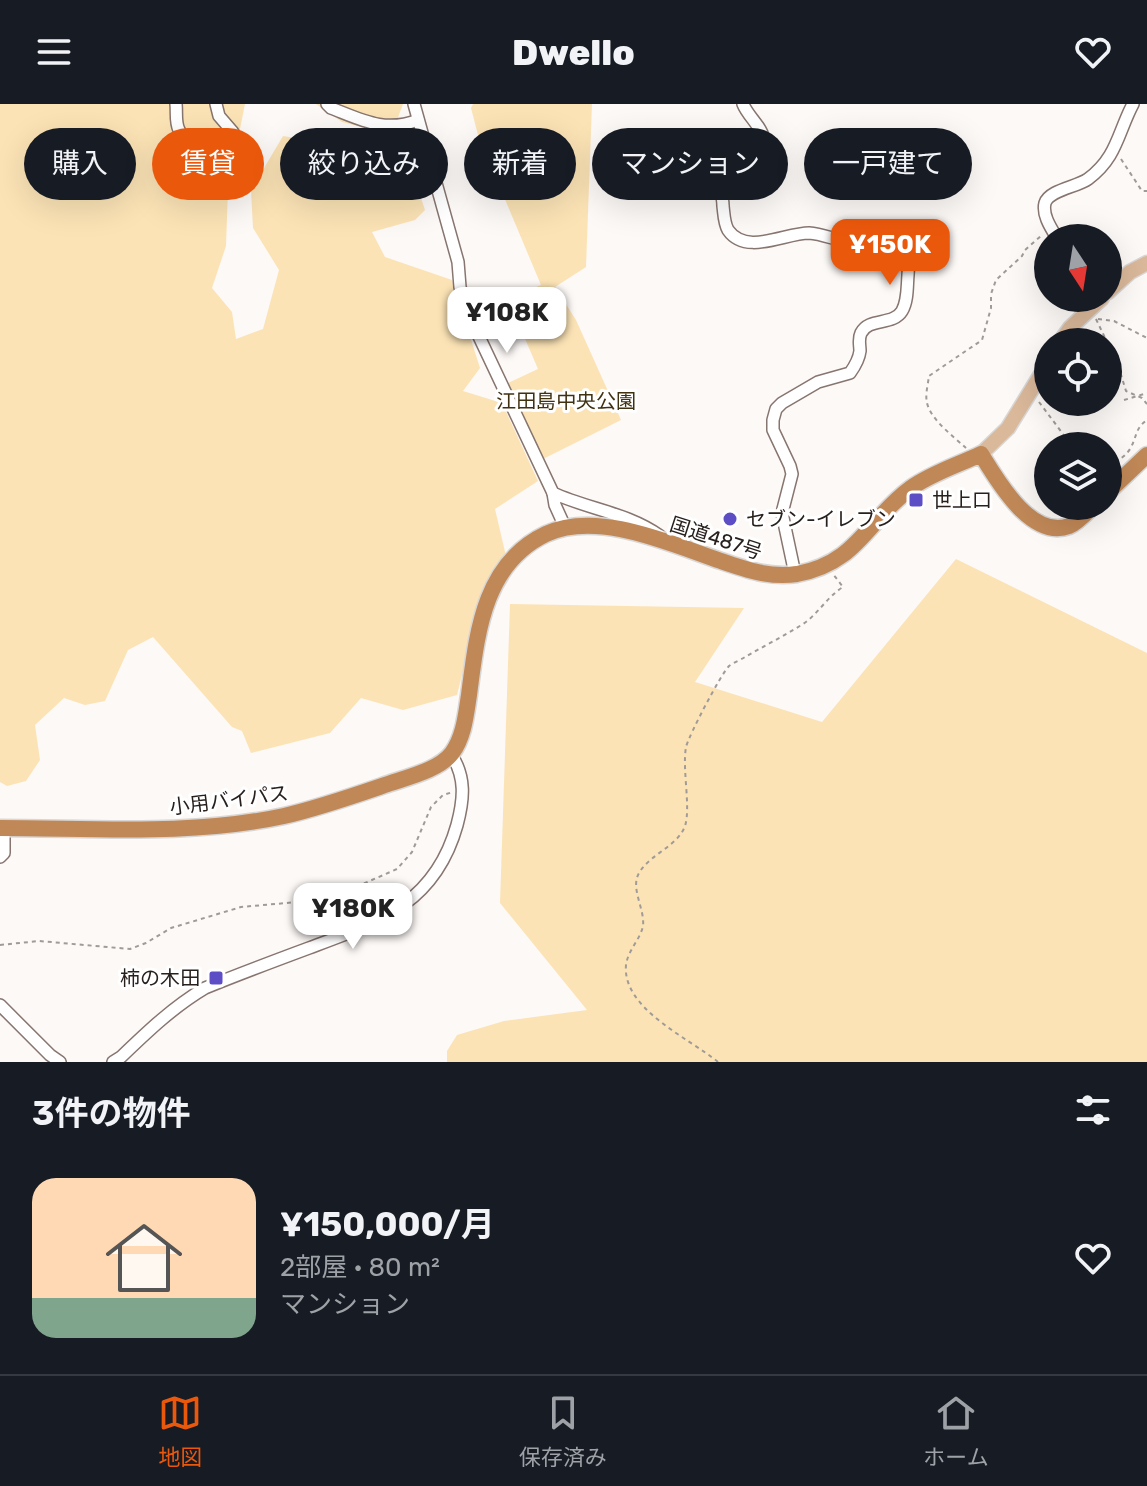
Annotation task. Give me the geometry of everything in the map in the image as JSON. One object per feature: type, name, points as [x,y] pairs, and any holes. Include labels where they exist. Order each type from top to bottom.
[{"type":"highway","points":[[1122,479],[1147,455]]},
{"type":"highway","name":"国道487号","points":[[451,754],[460,739],[465,721],[476,636],[490,593],[505,569],[525,548],[545,535],[565,527],[594,525],[674,545],[761,574],[795,574],[837,560],[910,489],[978,456]]},
{"type":"highway","points":[[978,456],[1012,500],[1034,519]]},
{"type":"highway","points":[[1035,520],[1051,528],[1070,525],[1078,520]]},
{"type":"highway","name":"小用バイパス","points":[[2,828],[181,828],[282,816],[335,802],[429,770],[451,754]]},
{"type":"main road","points":[[1122,279],[1147,263]]},
{"type":"main road","points":[[1070,328],[1086,312]]},
{"type":"main road","points":[[978,456],[1008,428],[1034,386]]},
{"type":"street","points":[[176,104],[178,128],[183,137],[222,169],[248,179],[254,167],[219,116],[216,104]]},
{"type":"street","points":[[327,104],[376,125],[402,126],[418,120]]},
{"type":"street","points":[[414,104],[458,262],[466,309],[553,493],[565,527]]},
{"type":"street","points":[[743,104],[763,135],[764,144],[761,151],[729,172],[721,186],[724,220],[734,235],[757,243],[807,233],[854,242],[892,238],[906,248],[909,259],[903,310],[892,320],[862,329],[860,350],[850,373],[818,382],[776,409],[773,430],[792,474],[782,513],[795,574]]},
{"type":"street","points":[[1049,224],[1044,205],[1048,198],[1054,193],[1078,186],[1104,165],[1133,104]]},
{"type":"street","points":[[553,493],[645,525],[674,545]]},
{"type":"street","points":[[113,1062],[168,1014],[205,988],[358,930],[393,913],[417,894],[437,872],[451,846],[459,816],[463,790],[458,765],[451,754]]},
{"type":"street","points":[[0,857],[4,853],[2,828]]},
{"type":"street","points":[[0,1005],[60,1062]]},
{"type":"path","points":[[1114,149],[1142,191],[1147,191]]},
{"type":"path","points":[[978,456],[930,410],[926,400],[929,376],[982,340],[996,280],[1034,243]]},
{"type":"path","points":[[1100,328],[1095,318],[1114,321],[1147,338]]},
{"type":"path","points":[[1122,378],[1126,391],[1147,404]]},
{"type":"path","points":[[1031,391],[1062,432]]},
{"type":"path","points":[[1124,400],[1147,393]]},
{"type":"path","points":[[1122,457],[1128,453],[1139,425],[1147,420]]},
{"type":"path","points":[[718,1062],[650,1013],[635,998],[626,969],[628,955],[643,926],[636,878],[641,869],[682,833],[687,821],[686,746],[729,667],[804,623],[843,587],[824,566]]},
{"type":"path","points":[[0,945],[39,941],[130,949],[171,928],[241,907],[298,902],[340,894],[397,869],[412,852],[431,807],[443,795],[463,790]]},
{"type":"green space","points":[[0,104],[245,104],[240,128],[152,128],[152,200],[228,200],[226,246],[212,288],[232,312],[236,339],[263,329],[279,270],[253,228],[252,200],[264,200],[264,168],[280,141],[280,200],[422,200],[425,210],[415,220],[372,232],[385,257],[452,280],[480,368],[463,391],[502,403],[538,481],[495,509],[506,556],[477,615],[457,695],[403,710],[361,698],[330,733],[251,753],[242,731],[232,727],[153,637],[128,650],[105,701],[85,705],[64,698],[35,725],[40,760],[26,781],[7,786],[0,782]]},
{"type":"green space","points":[[316,104],[403,104],[397,120],[373,128],[342,122]]},
{"type":"green space","name":"江田島中央公園","points":[[473,104],[592,104],[586,267],[555,287],[576,320],[621,420],[543,459],[506,384],[538,369],[508,299],[541,285],[505,200],[576,200],[576,128],[476,128],[471,108]]},
{"type":"green space","points":[[956,559],[1147,653],[1147,1062],[447,1062],[447,1051],[457,1035],[504,1021],[587,1010],[500,903],[510,604],[744,608],[695,682],[822,722]]},
{"type":"place","name":"世上口","points":[[916,500]]},
{"type":"place","name":"セブン-イレブン","points":[[730,519]]},
{"type":"place","name":"柿の木田","points":[[216,978]]}]
